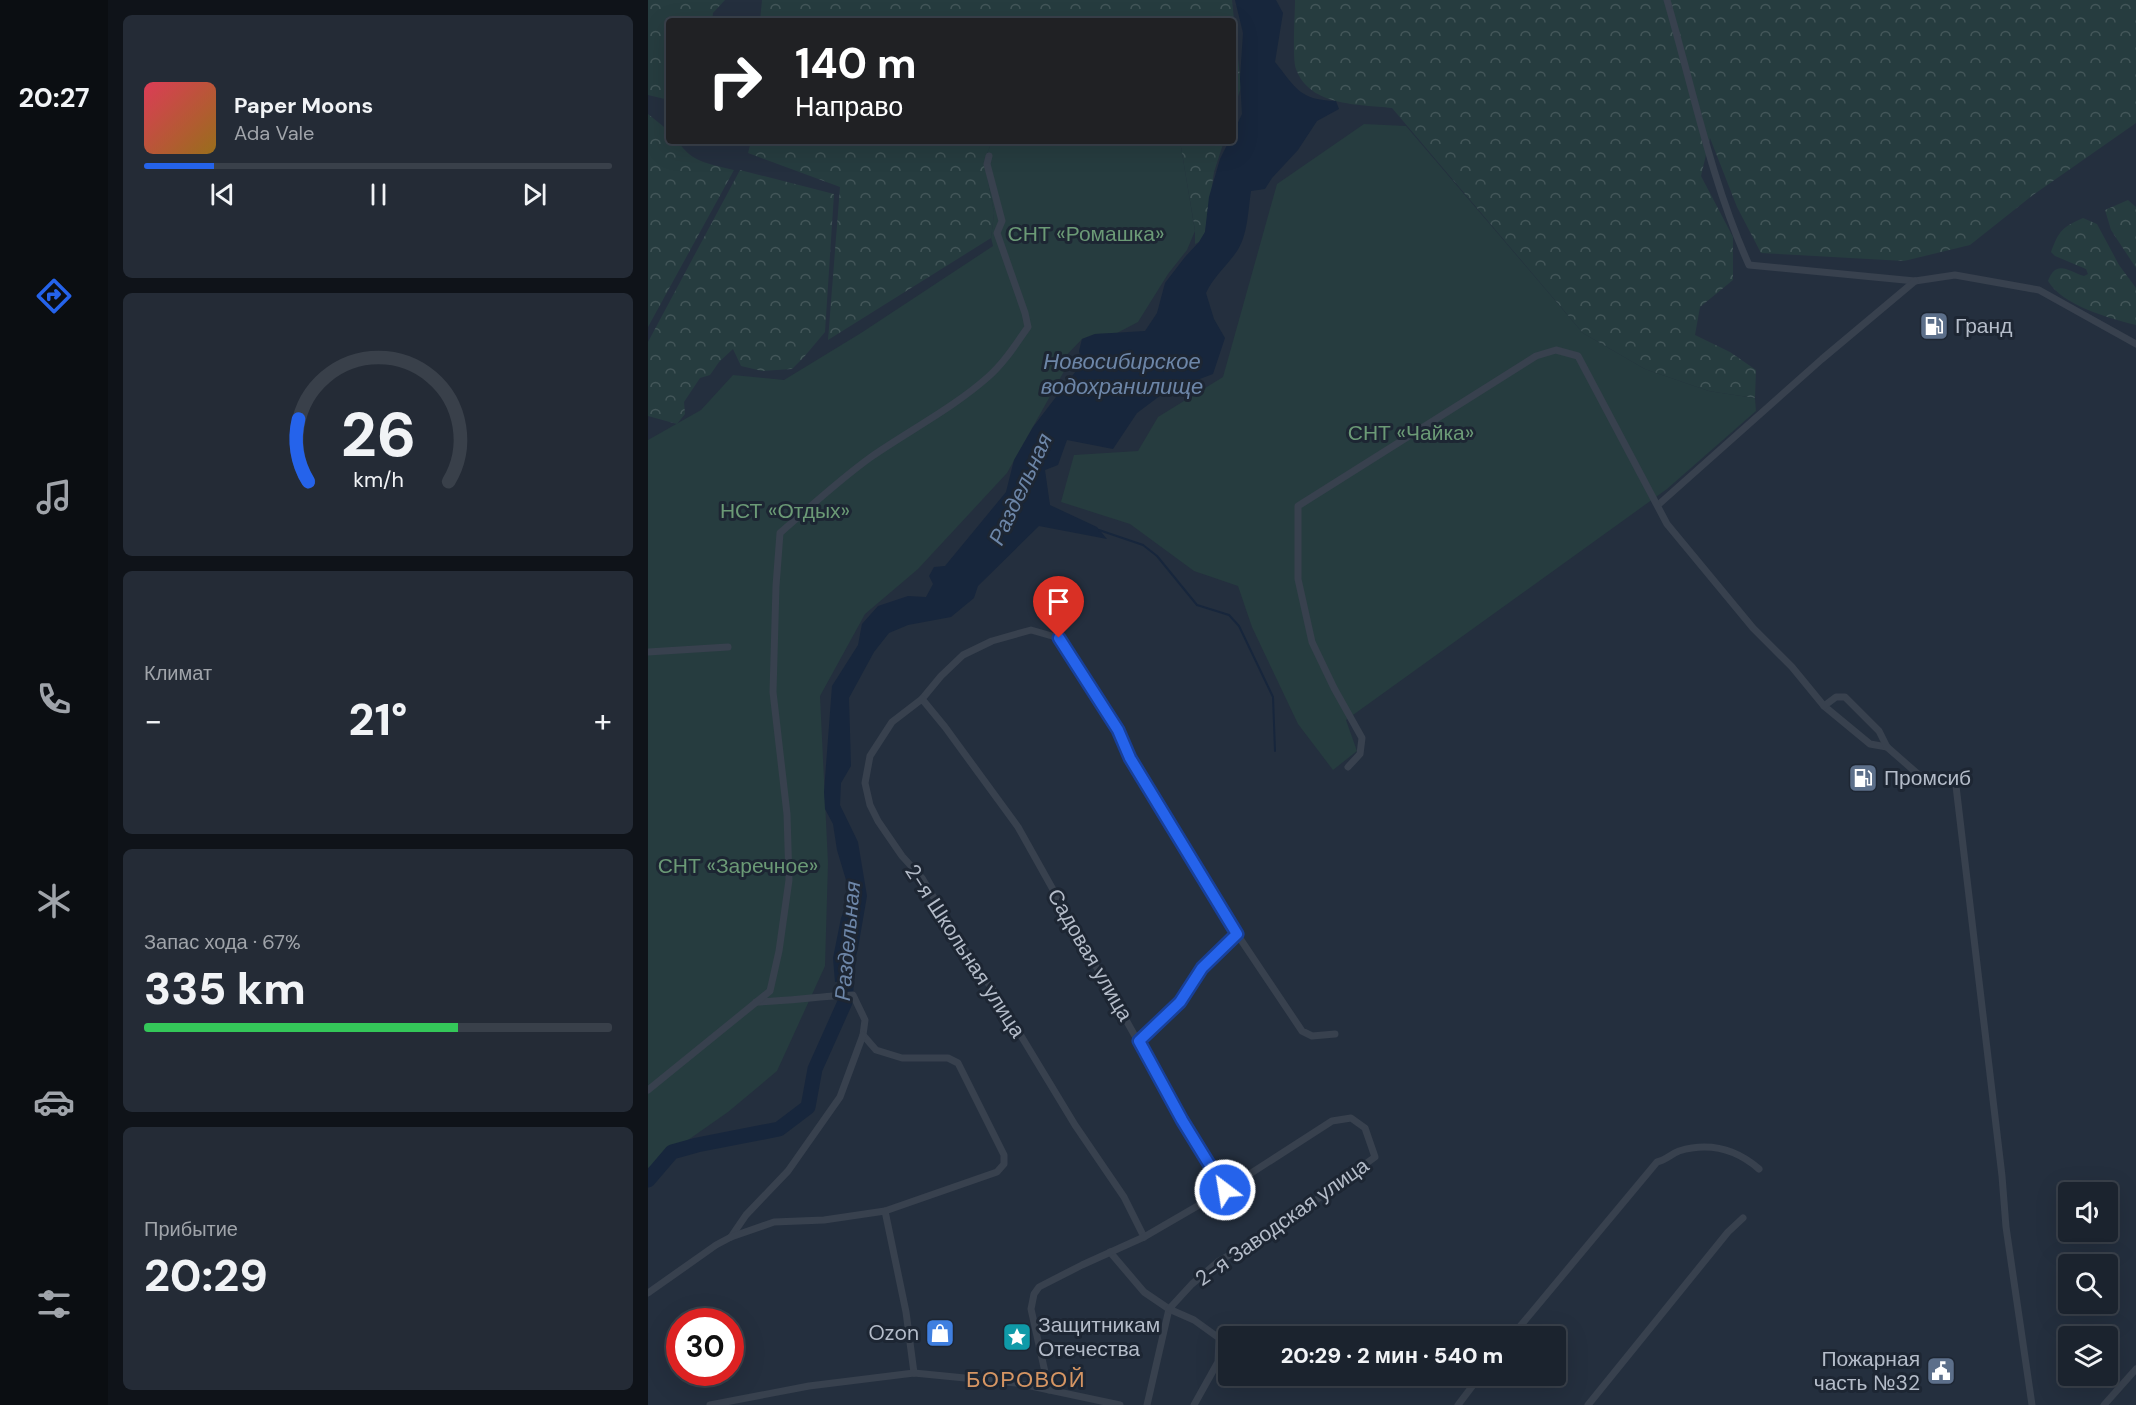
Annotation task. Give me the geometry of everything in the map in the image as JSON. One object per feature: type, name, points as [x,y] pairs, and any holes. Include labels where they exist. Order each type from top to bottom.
[{"type":"street","points":[[1667,0],[1703,135],[1735,233],[1749,265],[1915,281],[1955,274],[2039,290],[2136,344]]},
{"type":"street","points":[[648,1090],[770,992],[780,951],[789,880],[787,814],[773,692],[780,533],[829,489],[962,398],[990,375],[1014,348],[1028,327],[997,234],[1002,222],[987,164],[989,156]]},
{"type":"street","points":[[1658,505],[1822,359],[1915,281]]},
{"type":"street","points":[[1348,767],[1360,754],[1362,738],[1312,642],[1298,579],[1298,506],[1536,356],[1556,350],[1578,356],[1667,524],[1753,628],[1792,667],[1824,706],[1870,744],[1887,747]]},
{"type":"street","name":"2-я Школьная улица","points":[[1144,1237],[1124,1197],[1075,1125],[922,878],[902,856],[878,821],[870,805],[866,783],[870,756],[892,722],[922,699],[963,655],[992,641],[1031,630],[1059,638],[1118,730],[1130,758],[1237,934]]},
{"type":"street","points":[[648,652],[728,647]]},
{"type":"street","points":[[1824,706],[1836,697],[1845,697],[1879,731],[1887,747],[1919,775],[1953,781],[1956,786],[2006,1227],[2032,1405]]},
{"type":"street","name":"Садовая улица","points":[[922,699],[1018,827],[1182,1120],[1225,1190]]},
{"type":"street","points":[[1139,1041],[1180,1002],[1202,968],[1237,934],[1302,1031],[1312,1036],[1335,1034]]},
{"type":"street","points":[[731,1237],[746,1215],[788,1171],[840,1097],[863,1035],[865,1020],[853,995],[826,996],[796,1001],[756,1002]]},
{"type":"street","points":[[648,1293],[731,1237],[774,1222],[824,1220],[885,1211],[997,1172],[1004,1164],[1004,1155],[958,1063],[948,1059],[902,1058],[876,1050],[863,1035]]},
{"type":"street","name":"2-я Заводская улица","points":[[1169,1309],[1192,1284],[1219,1261],[1315,1201],[1375,1157],[1365,1128],[1352,1118],[1332,1121],[1225,1190]]},
{"type":"street","points":[[1520,1326],[1657,1162],[1666,1160],[1676,1152],[1715,1146],[1746,1158],[1760,1169]]},
{"type":"street","points":[[1049,1390],[1031,1308],[1034,1294],[1039,1287],[1144,1237],[1225,1190]]},
{"type":"street","points":[[885,1211],[906,1312],[914,1373]]},
{"type":"street","points":[[1588,1405],[1728,1232],[1743,1218]]},
{"type":"street","points":[[1110,1252],[1144,1292],[1169,1309],[1194,1320],[1219,1338],[1218,1362],[1194,1405]]},
{"type":"street","points":[[1148,1405],[1169,1309]]},
{"type":"street","points":[[2104,1405],[2136,1369]]},
{"type":"street","points":[[710,1405],[809,1386],[914,1373],[1008,1382],[1120,1405]]},
{"type":"street","points":[[1458,1405],[1472,1386]]},
{"type":"green space","points":[[648,0],[725,0],[713,13],[712,18],[666,18],[666,99],[648,95]]},
{"type":"green space","points":[[762,0],[1232,0],[1234,18],[760,18]]},
{"type":"green space","points":[[1295,0],[2136,0],[2136,123],[2033,195],[1970,245],[1904,261],[1761,253],[1737,207],[1710,138],[1701,176],[1733,237],[1733,280],[1700,307],[1695,335],[1730,352],[1756,370],[1755,398],[1709,391],[1645,369],[1583,333],[1392,108],[1337,101],[1312,91],[1303,81],[1295,64]]},
{"type":"green space","points":[[1236,39],[1241,87],[1236,103]]},
{"type":"green space","points":[[648,114],[666,129],[666,144],[680,144],[695,158],[734,170],[648,327]]},
{"type":"green space","name":"СНТ «Чайка»","points":[[1364,124],[1406,126],[1583,333],[1645,369],[1709,391],[1755,398],[1756,411],[1667,489],[1346,720],[1357,751],[1333,770],[1298,724],[1252,627],[1238,586],[1194,571],[1130,524],[1061,502],[1074,455],[1138,451],[1158,417],[1223,377],[1277,184]]},
{"type":"green space","points":[[750,144],[991,144],[984,161],[994,213],[991,238],[828,340],[840,187],[748,153]]},
{"type":"green space","points":[[991,144],[1180,144],[1195,231],[1187,250],[1168,274],[1138,322],[1117,333],[1095,334],[1082,339],[1061,361],[1067,366],[1007,473],[918,569],[865,614],[820,696],[828,863],[825,966],[777,1071],[728,1112],[648,1168],[648,440],[701,410],[733,375],[784,380],[861,333],[993,246],[991,238],[994,213],[984,161]]},
{"type":"green space","points":[[1181,144],[1223,144],[1214,172],[1205,232],[1195,244],[1195,230]]},
{"type":"green space","points":[[740,170],[834,194],[825,332],[792,369],[762,371],[741,366],[733,349],[719,362],[710,375],[700,378],[684,402],[685,414],[677,424],[648,416],[648,342]]},
{"type":"green space","points":[[2128,200],[2136,207],[2136,268],[2111,230],[2105,210]]},
{"type":"green space","points":[[2083,218],[2097,224],[2119,265],[2136,288],[2136,325],[2100,315],[2075,304],[2055,290],[2048,281],[2051,274],[2059,268],[2084,276],[2088,274],[2086,269],[2055,256],[2051,252],[2062,230]]},
{"type":"water","name":"Новосибирское водохранилище","points":[[1235,0],[1276,0],[1283,13],[1275,62],[1300,91],[1314,98],[1336,101],[1339,109],[1317,121],[1298,150],[1265,189],[1251,191],[1241,245],[1206,293],[1214,319],[1225,338],[1213,374],[1165,392],[1137,413],[1113,449],[1067,440],[1058,465],[1045,470],[1050,505],[1097,527],[1107,539],[1039,526],[978,586],[974,598],[951,617],[908,625],[889,633],[874,652],[849,698],[851,766],[841,783],[840,805],[858,842],[867,896],[853,968],[846,980],[835,982],[833,958],[841,918],[849,899],[849,890],[837,850],[833,824],[825,809],[824,792],[832,686],[858,645],[862,624],[878,606],[908,596],[926,597],[933,584],[929,576],[934,567],[945,566],[1006,492],[1014,460],[1033,427],[1082,363],[1079,351],[1082,339],[1095,334],[1145,331],[1157,313],[1165,283],[1205,232],[1209,197],[1220,159],[1228,144],[1236,144],[1236,127],[1242,114],[1240,79],[1243,33]]},
{"type":"waterway","points":[[1099,530],[1143,545],[1157,556],[1197,605],[1229,615],[1239,626],[1273,697],[1275,751]]},
{"type":"waterway","name":"Раздельная","points":[[648,1180],[672,1152],[779,1129],[808,1107],[815,1069],[845,1002],[848,961]]},
{"type":"place","name":"Гранд","points":[[1934,326]]},
{"type":"place","name":"Промсиб","points":[[1863,778]]},
{"type":"place","name":"Ozon","points":[[940,1333]]},
{"type":"place","name":"Защитникам Отечества","points":[[1017,1337]]},
{"type":"place","name":"Пожарная часть №32","points":[[1941,1371]]},
{"type":"district","name":"БОРОВОЙ","points":[[1026,1379]]},
{"type":"route","points":[[1059,638],[1118,730],[1130,758],[1237,934],[1202,968],[1180,1002],[1139,1041],[1182,1120],[1225,1190]]},
{"type":"park label","name":"СНТ «Ромашка»","points":[[1086,234]]},
{"type":"park label","name":"НСТ «Отдых»","points":[[785,511]]},
{"type":"park label","name":"СНТ «Заречное»","points":[[738,866]]}]
